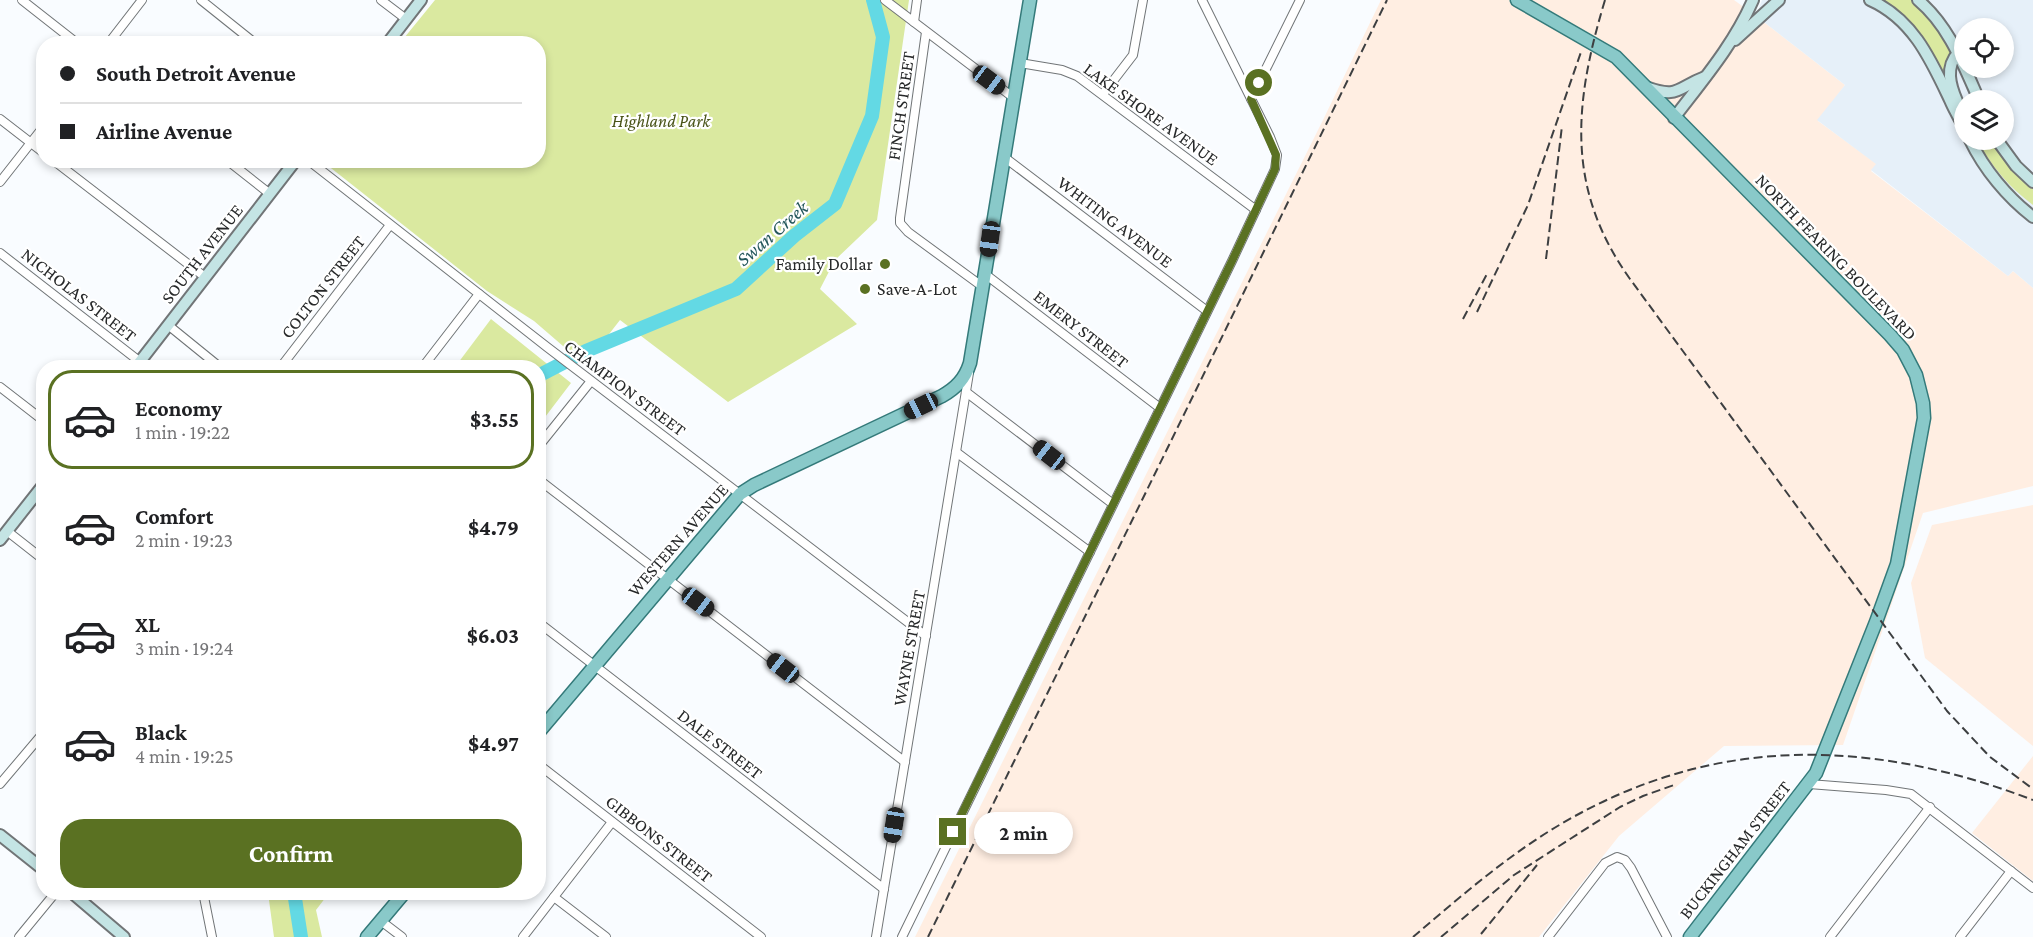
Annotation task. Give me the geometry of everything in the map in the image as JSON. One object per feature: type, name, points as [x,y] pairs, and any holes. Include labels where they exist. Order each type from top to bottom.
[{"type":"main road","points":[[970,363],[1030,0]]},
{"type":"main road","name":"NORTH FEARING BOULEVARD","points":[[1517,0],[1616,57],[1890,335],[1910,362],[1923,403],[1923,430],[1897,564],[1822,759],[1809,784]]},
{"type":"main road","name":"WESTERN AVENUE","points":[[546,724],[740,494],[754,485],[947,393],[964,378],[970,363]]},
{"type":"main road","name":"BUCKINGHAM STREET","points":[[1690,937],[1809,784]]},
{"type":"main road","points":[[367,937],[398,900]]},
{"type":"street","points":[[22,0],[68,36]]},
{"type":"street","points":[[114,36],[142,0]]},
{"type":"street","points":[[201,0],[246,36]]},
{"type":"street","points":[[381,0],[406,19]]},
{"type":"street","points":[[393,36],[421,0]]},
{"type":"street","name":"FINCH STREET","points":[[885,0],[926,32],[900,223],[983,287]]},
{"type":"street","points":[[914,22],[917,0]]},
{"type":"street","points":[[1103,94],[1133,55],[1143,0]]},
{"type":"street","points":[[902,937],[1275,169],[1276,155],[1202,0]]},
{"type":"street","points":[[1251,99],[1300,0]]},
{"type":"street","points":[[1674,118],[1729,46],[1753,0]]},
{"type":"street","points":[[1729,46],[1779,0]]},
{"type":"street","points":[[1918,0],[1937,20],[1954,47]]},
{"type":"street","points":[[1873,1],[1898,18],[1920,41],[1932,61],[1954,110]]},
{"type":"street","points":[[926,32],[1014,98]]},
{"type":"street","points":[[1954,59],[1950,73],[1954,92]]},
{"type":"street","name":"LAKE SHORE AVENUE","points":[[1020,63],[1062,70],[1077,76],[1256,210]]},
{"type":"street","points":[[1646,87],[1673,93],[1705,77]]},
{"type":"street","points":[[0,119],[36,147]]},
{"type":"street","points":[[0,182],[36,136]]},
{"type":"street","points":[[1976,150],[1984,165],[2005,190],[2033,217]]},
{"type":"street","points":[[2004,150],[2016,166],[2033,182]]},
{"type":"street","name":"WHITING AVENUE","points":[[1004,157],[1207,311]]},
{"type":"street","points":[[63,168],[205,277]]},
{"type":"street","points":[[237,168],[270,194]]},
{"type":"street","name":"SOUTH AVENUE","points":[[140,360],[290,168]]},
{"type":"street","name":"CHAMPION STREET","points":[[318,168],[591,381],[926,636]]},
{"type":"street","points":[[2005,190],[2033,208]]},
{"type":"street","name":"COLTON STREET","points":[[286,360],[390,225]]},
{"type":"street","name":"NICHOLAS STREET","points":[[0,253],[132,360]]},
{"type":"street","name":"EMERY STREET","points":[[985,274],[1160,408]]},
{"type":"street","points":[[428,360],[479,294]]},
{"type":"street","points":[[168,325],[211,360]]},
{"type":"street","name":"WAYNE STREET","points":[[876,937],[970,363]]},
{"type":"street","points":[[546,437],[591,381]]},
{"type":"street","points":[[0,387],[36,415]]},
{"type":"street","points":[[966,392],[1113,504]]},
{"type":"street","points":[[956,452],[1090,552]]},
{"type":"street","points":[[546,485],[905,762]]},
{"type":"street","points":[[36,494],[3,536],[36,555]]},
{"type":"street","name":"DALE STREET","points":[[546,628],[884,889]]},
{"type":"street","points":[[0,784],[36,741]]},
{"type":"street","name":"GIBBONS STREET","points":[[546,770],[761,937]]},
{"type":"street","points":[[1809,784],[1903,792],[1914,796],[2033,888]]},
{"type":"street","points":[[1830,937],[1930,807]]},
{"type":"street","points":[[523,937],[612,822]]},
{"type":"street","points":[[0,835],[36,864]]},
{"type":"street","points":[[1548,937],[1605,863],[1619,857],[1628,862],[1667,937]]},
{"type":"street","points":[[1960,937],[2012,871]]},
{"type":"street","points":[[554,897],[606,937]]},
{"type":"street","points":[[19,937],[49,900]]},
{"type":"street","points":[[80,900],[124,937]]},
{"type":"street","points":[[205,900],[212,937]]},
{"type":"street","points":[[381,921],[402,937]]},
{"type":"shaded area","points":[[1381,0],[1734,0],[1756,16],[1845,85],[1818,121],[1877,164],[1871,171],[2008,276],[2013,271],[2033,288],[2033,486],[1923,513],[1843,745],[1724,746],[1619,836],[1539,937],[915,937],[1323,120]]},
{"type":"shaded area","points":[[1762,0],[2033,0],[2033,288],[2013,271],[2008,276],[1871,170],[1876,164],[1817,120],[1845,85],[1756,16]]},
{"type":"shaded area","points":[[2033,505],[2033,746],[1925,658],[1911,583],[1932,525]]},
{"type":"shaded area","points":[[2033,756],[2033,881],[1972,833]]},
{"type":"green space","name":"Highland Park","points":[[435,0],[909,0],[877,220],[835,260],[820,289],[857,324],[728,402],[620,320],[585,365],[534,321],[487,291],[331,168],[546,168],[546,36],[406,36]]},
{"type":"green space","points":[[1880,0],[1911,0],[1928,18],[1951,51],[1945,76],[1919,33],[1901,15]]},
{"type":"green space","points":[[1983,150],[1999,150],[2012,169],[2033,189],[2033,205],[2001,176]]},
{"type":"green space","points":[[491,319],[542,360],[460,360]]},
{"type":"green space","points":[[546,363],[571,383],[546,416]]},
{"type":"green space","points":[[269,900],[324,900],[316,910],[322,937],[274,937]]},
{"type":"waterway","name":"Swan Creek","points":[[546,372],[586,351],[736,289],[794,236],[835,204],[872,116],[883,37],[873,0]]},
{"type":"waterway","name":"Swan Creek","points":[[295,900],[301,937]]},
{"type":"railway","points":[[928,937],[1387,0]]},
{"type":"railway","points":[[1605,0],[1587,74],[1582,110],[1582,144],[1585,178],[1594,212],[1609,245],[1630,279],[1947,711],[1990,757],[2033,789]]},
{"type":"railway","points":[[1477,312],[1528,205],[1581,52]]},
{"type":"railway","points":[[1546,259],[1562,126]]},
{"type":"railway","points":[[1463,319],[1487,274]]},
{"type":"railway","points":[[1413,937],[1503,863],[1561,824],[1619,795],[1677,774],[1735,761],[1794,755],[1853,757],[1912,765],[1972,780],[2033,800]]},
{"type":"railway","points":[[1441,937],[1514,875],[1620,807],[1677,784]]},
{"type":"railway","points":[[1481,934],[1537,865]]},
{"type":"place","name":"Family Dollar","points":[[885,264]]},
{"type":"place","name":"Save-A-Lot","points":[[865,289]]},
{"type":"route","points":[[953,832],[1275,169],[1276,155],[1251,99],[1259,83]]}]
